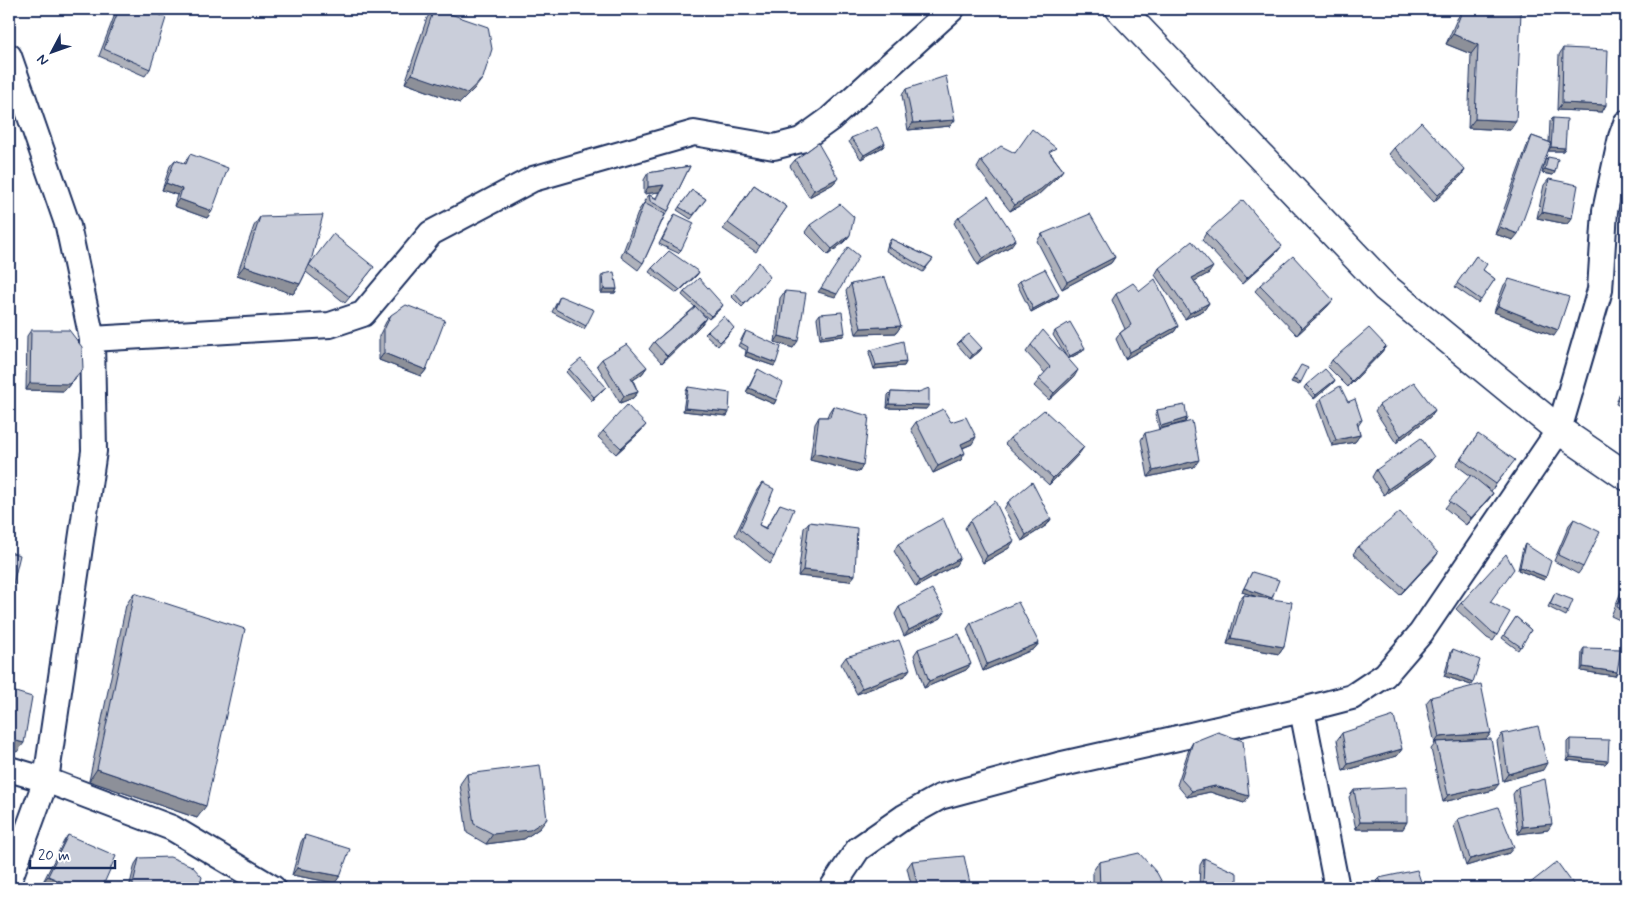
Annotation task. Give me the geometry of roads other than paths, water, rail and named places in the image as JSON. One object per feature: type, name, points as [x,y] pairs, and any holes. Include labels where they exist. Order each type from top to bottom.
[{"type":"main road","points":[[1120,9],[1386,288],[1559,430],[1626,476]]},
{"type":"street","points":[[92,339],[330,325],[363,314],[430,233],[533,179],[694,133],[774,147],[802,140],[830,119],[952,9]]},
{"type":"street","points":[[9,56],[68,226],[92,339],[94,451],[46,780],[9,881]]},
{"type":"street","points":[[832,888],[858,849],[904,817],[940,797],[1058,765],[1352,697],[1385,675],[1421,633],[1559,430],[1600,290],[1605,211],[1621,137],[1626,123]]},
{"type":"street","points":[[1302,710],[1337,888]]},
{"type":"street","points":[[9,769],[46,780],[172,828],[273,888]]}]
